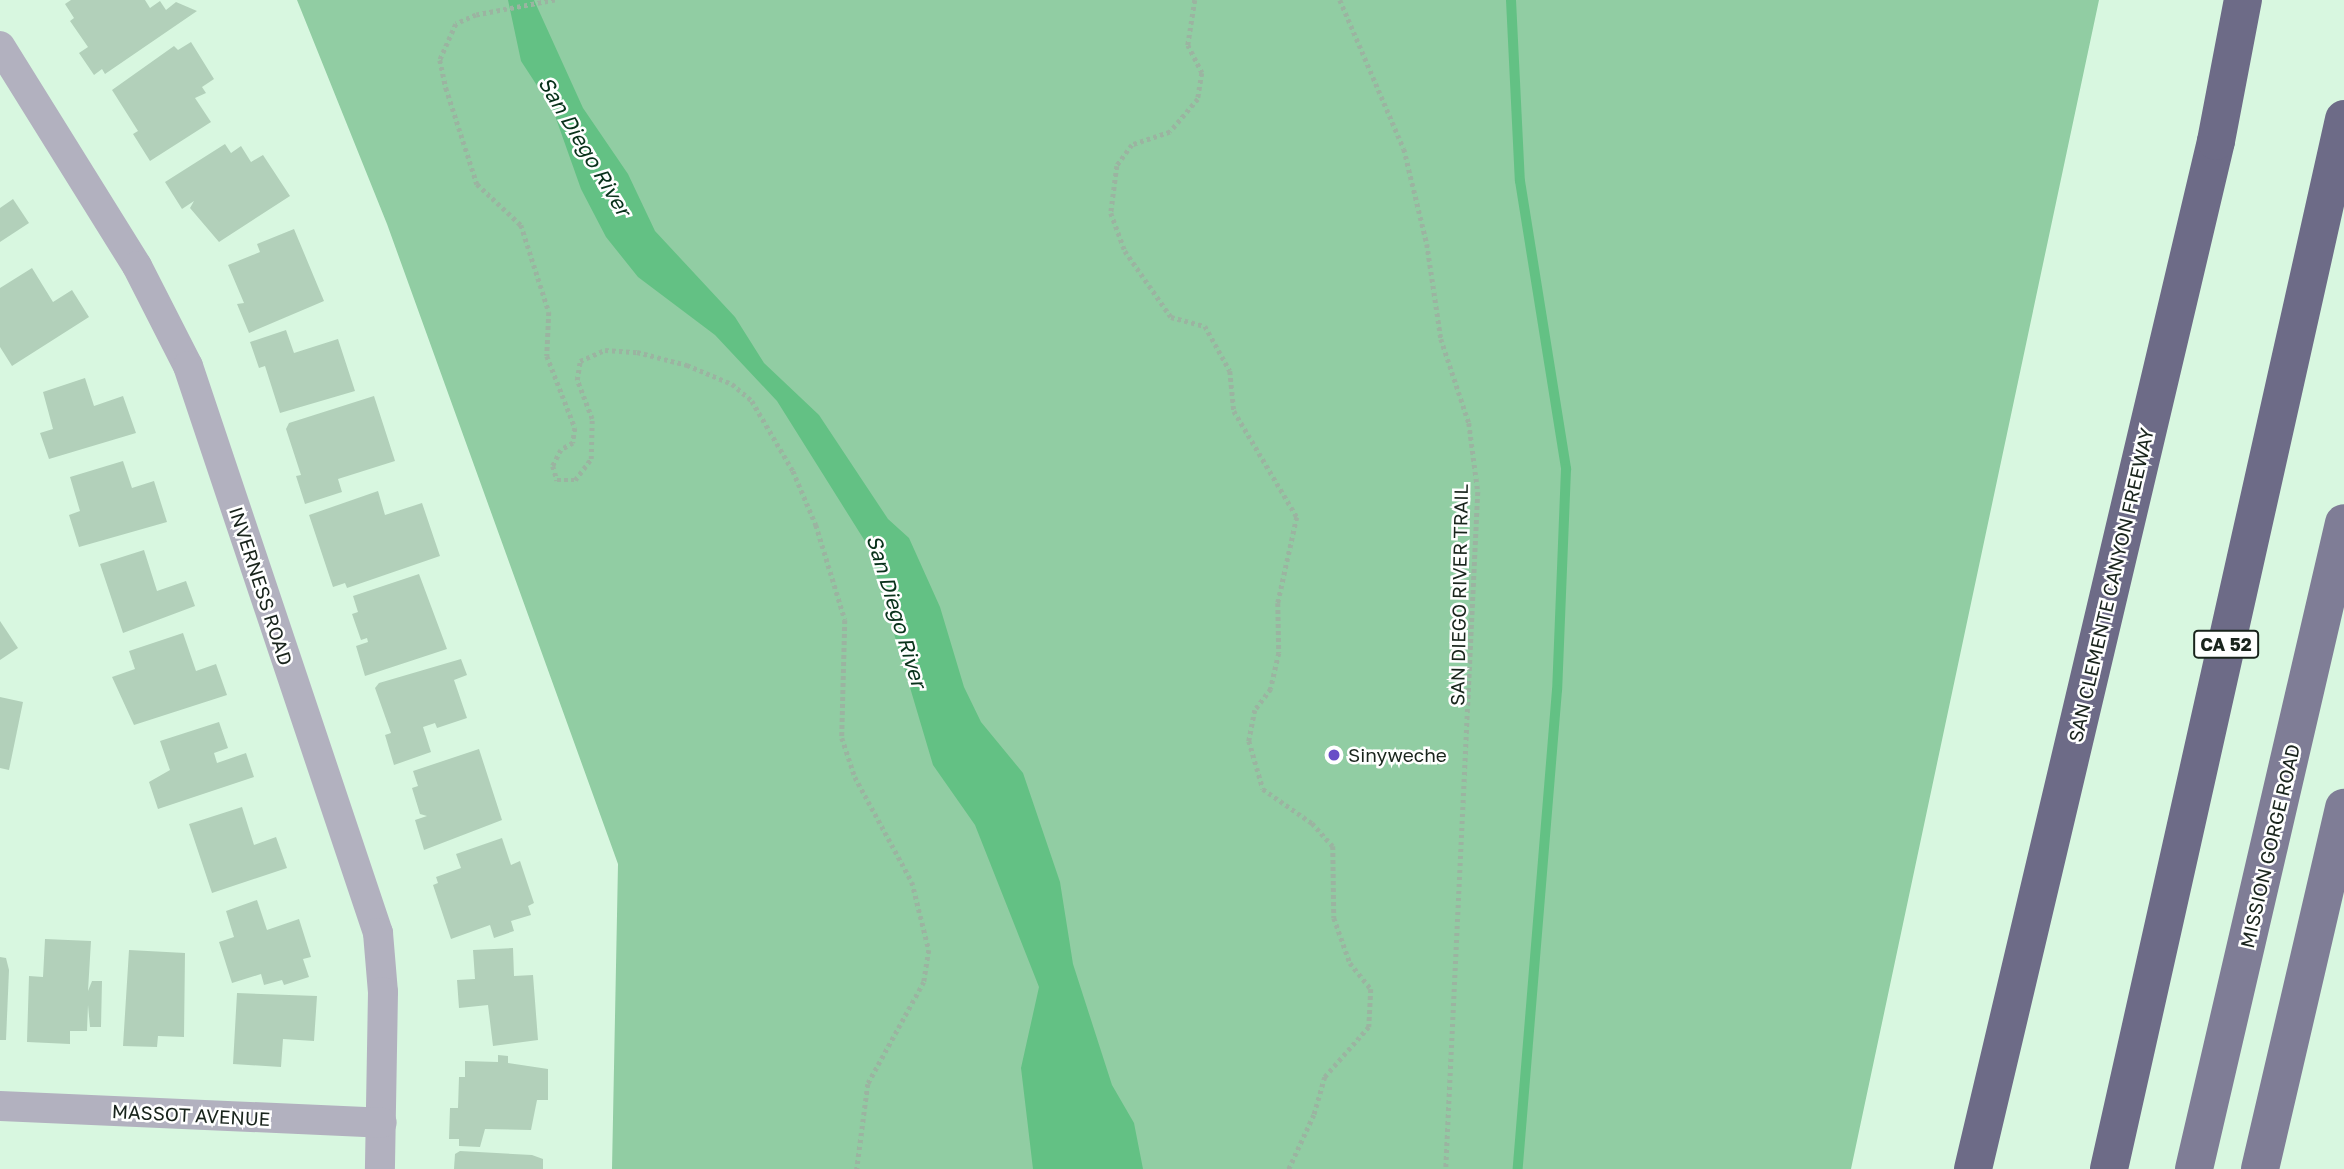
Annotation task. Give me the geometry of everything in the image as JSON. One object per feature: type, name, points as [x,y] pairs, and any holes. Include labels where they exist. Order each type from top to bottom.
[{"type":"highway","name":"SAN CLEMENTE CANYON FREEWAY","points":[[1973,1169],[2216,141],[2243,0]]},
{"type":"highway","name":"CA 52","points":[[2109,1169],[2344,119]]},
{"type":"main road","name":"MISSION GORGE ROAD","points":[[2194,1169],[2344,523]]},
{"type":"main road","points":[[2260,1169],[2344,808]]},
{"type":"street","name":"INVERNESS ROAD","points":[[0,46],[137,266],[188,366],[378,933],[383,962],[380,1169]]},
{"type":"street","name":"MASSOT AVENUE","points":[[0,1106],[382,1123]]},
{"type":"path","points":[[555,0],[498,11],[456,24],[440,60],[459,140],[477,184],[521,225],[549,312],[547,356],[575,428],[573,443],[561,450],[553,466],[557,480],[575,480],[590,459],[592,419],[577,380],[580,361],[605,350],[637,352],[687,365],[732,384],[752,401],[793,471],[816,524],[845,620],[842,738],[855,777],[912,882],[929,950],[924,982],[868,1084],[857,1169]]},
{"type":"path","points":[[1195,0],[1188,45],[1202,73],[1198,99],[1170,132],[1132,145],[1116,166],[1111,213],[1125,251],[1171,317],[1205,326],[1230,371],[1234,411],[1297,517],[1278,603],[1279,653],[1271,689],[1255,710],[1249,741],[1263,789],[1288,811],[1312,823],[1333,846],[1335,918],[1350,963],[1371,989],[1369,1027],[1325,1076],[1314,1115],[1289,1169]]},
{"type":"path","name":"SAN DIEGO RIVER TRAIL","points":[[1340,0],[1404,149],[1427,244],[1441,338],[1469,423],[1478,492],[1446,1169]]},
{"type":"shaded area","points":[[297,0],[2099,0],[1851,1169],[612,1169],[618,864],[387,224]]},
{"type":"water","name":"San Diego River","points":[[508,0],[534,0],[583,108],[628,174],[655,231],[735,317],[764,363],[819,415],[888,519],[909,538],[940,607],[964,687],[981,722],[1023,773],[1060,882],[1073,964],[1112,1085],[1134,1123],[1143,1169],[1033,1169],[1021,1068],[1039,987],[975,825],[933,765],[868,546],[777,401],[715,335],[638,277],[606,237],[581,189],[553,110],[521,61]]},
{"type":"building","points":[[71,0],[145,0],[150,8],[160,1],[166,10],[176,2],[197,11],[105,74],[102,69],[94,75],[79,53],[88,47],[70,21],[74,18],[65,4]]},
{"type":"building","points":[[191,42],[214,79],[202,87],[206,93],[195,98],[211,122],[150,161],[133,134],[138,131],[112,90],[174,46],[178,50]]},
{"type":"building","points":[[225,144],[231,153],[241,146],[251,162],[263,155],[290,196],[219,242],[190,208],[194,201],[182,209],[165,182]]},
{"type":"building","points":[[13,199],[29,223],[0,242],[0,208]]},
{"type":"building","points":[[294,229],[324,301],[249,333],[237,304],[244,303],[228,265],[260,252],[257,244]]},
{"type":"building","points":[[32,268],[53,302],[72,290],[89,317],[12,366],[0,347],[0,288]]},
{"type":"building","points":[[286,330],[294,353],[338,339],[355,391],[280,413],[265,366],[259,368],[250,342]]},
{"type":"building","points":[[85,378],[94,406],[123,396],[136,433],[49,459],[40,433],[53,429],[43,392]]},
{"type":"building","points":[[374,396],[395,461],[338,479],[342,492],[305,504],[296,476],[301,475],[286,429],[289,423]]},
{"type":"building","points":[[123,461],[132,488],[154,481],[167,522],[79,547],[69,515],[80,511],[70,477]]},
{"type":"building","points":[[378,491],[385,515],[422,503],[440,556],[347,588],[345,583],[333,587],[309,515]]},
{"type":"building","points":[[144,550],[157,591],[186,581],[195,606],[123,633],[100,564]]},
{"type":"building","points":[[419,574],[447,649],[365,676],[356,646],[368,642],[367,638],[361,640],[352,614],[358,612],[353,596]]},
{"type":"building","points":[[0,621],[18,648],[0,660]]},
{"type":"building","points":[[183,633],[196,671],[216,664],[227,695],[134,725],[112,677],[135,669],[129,651]]},
{"type":"building","points":[[461,659],[467,675],[454,680],[467,718],[437,728],[435,723],[423,727],[431,752],[394,765],[385,735],[391,733],[375,688],[379,683]]},
{"type":"building","points":[[0,697],[23,702],[9,770],[0,768]]},
{"type":"building","points":[[219,722],[228,748],[214,753],[217,763],[246,753],[254,777],[158,809],[149,782],[170,770],[160,741]]},
{"type":"building","points":[[479,749],[502,820],[424,850],[415,820],[427,816],[420,814],[412,788],[418,786],[413,771]]},
{"type":"building","points":[[242,807],[254,845],[276,837],[287,868],[212,893],[189,824]]},
{"type":"building","points":[[502,838],[511,865],[520,861],[534,903],[528,906],[531,915],[511,921],[514,931],[494,938],[490,925],[451,939],[433,885],[438,883],[436,877],[461,868],[456,854]]},
{"type":"building","points":[[257,900],[267,930],[299,919],[311,957],[303,959],[309,977],[284,985],[282,980],[264,985],[261,974],[232,983],[219,942],[234,937],[226,911]]},
{"type":"building","points":[[45,939],[91,941],[88,991],[92,981],[102,981],[101,1027],[90,1027],[88,1005],[87,1031],[70,1031],[70,1044],[27,1042],[29,976],[43,977]]},
{"type":"building","points":[[513,948],[514,976],[533,975],[538,1040],[493,1046],[488,1005],[459,1008],[457,980],[475,979],[473,950]]},
{"type":"building","points":[[129,950],[185,953],[184,1037],[158,1036],[157,1047],[123,1046]]},
{"type":"building","points":[[0,957],[6,958],[9,970],[6,1040],[0,1040]]},
{"type":"building","points":[[237,993],[317,996],[314,1041],[283,1039],[281,1067],[233,1064]]},
{"type":"building","points":[[498,1055],[508,1056],[508,1063],[548,1069],[548,1100],[537,1100],[531,1130],[485,1129],[480,1147],[459,1146],[459,1139],[449,1139],[450,1108],[458,1108],[459,1077],[465,1077],[465,1061],[498,1062]]},
{"type":"building","points":[[460,1151],[532,1155],[543,1159],[543,1169],[454,1169],[455,1154]]},
{"type":"waterway","points":[[1511,0],[1520,181],[1566,469],[1557,690],[1518,1169]]},
{"type":"place","name":"Sinyweche","points":[[1334,755]]}]
